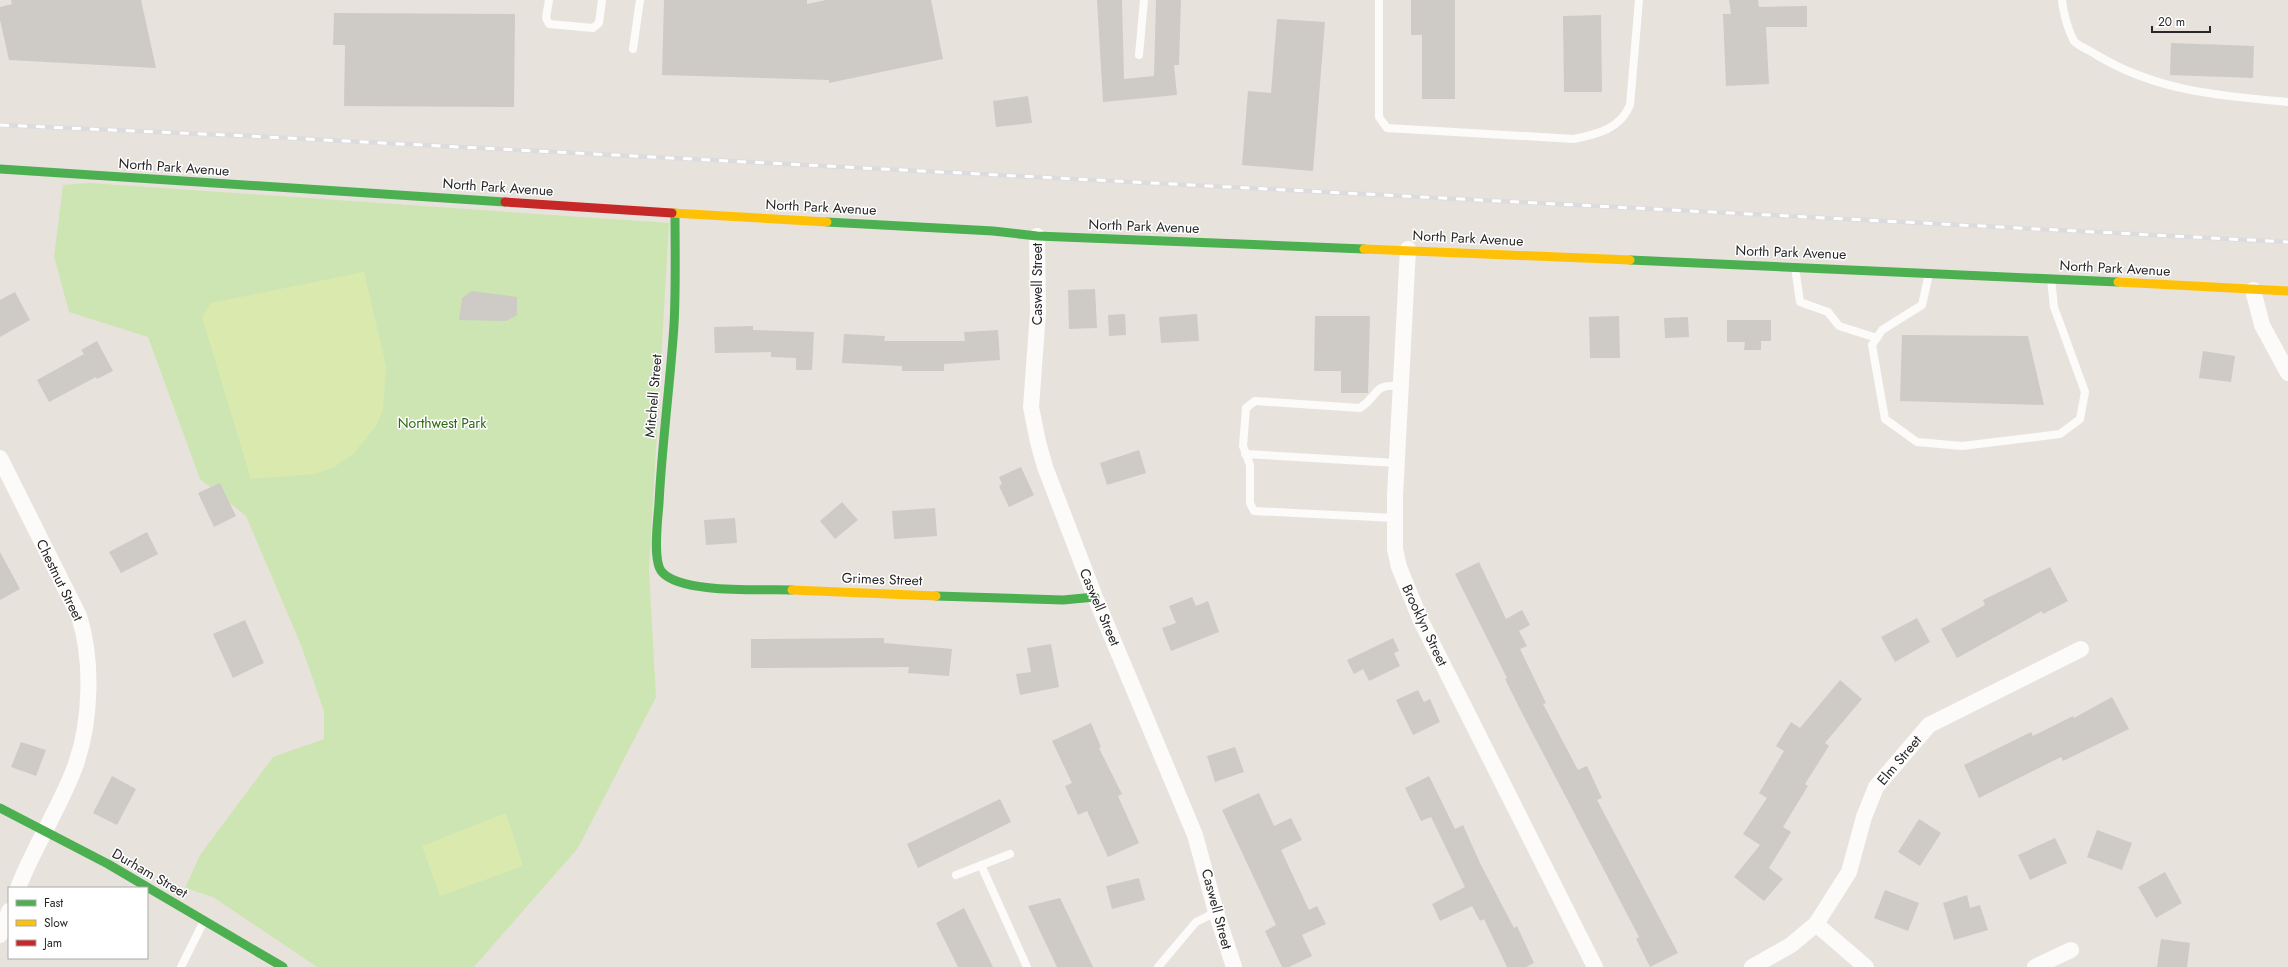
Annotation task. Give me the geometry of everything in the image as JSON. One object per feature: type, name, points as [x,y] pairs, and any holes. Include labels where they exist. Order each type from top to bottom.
[{"type":"street","name":"North Park Avenue","points":[[0,169],[675,213],[993,231],[1037,236],[1408,249],[1795,266],[2288,292]]},
{"type":"street","name":"Mitchell Street","points":[[669,578],[659,566],[657,550],[662,463],[674,324],[675,213]]},
{"type":"street","name":"Caswell Street","points":[[1037,236],[1038,312],[1031,407],[1045,467],[1095,597],[1195,835],[1216,912],[1234,967]]},
{"type":"street","name":"Brooklyn Street","points":[[1408,249],[1396,463],[1395,550],[1399,568],[1421,621],[1595,967]]},
{"type":"street","points":[[2253,290],[2262,326],[2288,373]]},
{"type":"street","name":"Chestnut Street","points":[[0,458],[79,616],[84,633],[89,699],[76,763],[18,887]]},
{"type":"street","name":"Grimes Street","points":[[669,578],[693,587],[1063,600],[1095,597]]},
{"type":"street","name":"Elm Street","points":[[1752,967],[1791,945],[1816,924],[1849,872],[1864,817],[1876,787],[1928,725],[2081,649]]},
{"type":"street","name":"Durham Street","points":[[0,808],[45,830],[145,887]]},
{"type":"street","name":"Durham Street","points":[[148,889],[283,967]]},
{"type":"street","points":[[0,935],[8,914]]},
{"type":"street","points":[[1816,924],[1866,967]]},
{"type":"street","points":[[2035,967],[2072,950]]},
{"type":"lane","points":[[548,0],[546,18],[549,24],[593,28],[599,23],[602,0]]},
{"type":"lane","points":[[633,49],[640,0]]},
{"type":"lane","points":[[1139,55],[1144,0]]},
{"type":"lane","points":[[1378,0],[1379,117],[1387,128],[1574,139],[1593,135],[1613,127],[1626,115],[1630,105],[1639,0]]},
{"type":"lane","points":[[2062,0],[2063,9],[2075,42],[2105,60],[2164,85],[2207,95],[2288,102]]},
{"type":"lane","points":[[1795,266],[1800,302],[1828,312],[1839,326],[1877,338]]},
{"type":"lane","points":[[1929,272],[1922,305],[1882,330],[1872,345],[1885,418],[1917,442],[1962,446],[2060,434],[2080,419],[2085,392],[2054,307],[2051,279]]},
{"type":"lane","points":[[1395,518],[1254,511],[1250,503],[1250,465],[1243,446],[1246,408],[1255,401],[1360,408],[1369,402],[1376,390],[1385,385],[1401,386]]},
{"type":"lane","points":[[1245,454],[1396,463]]},
{"type":"lane","points":[[956,875],[1010,854]]},
{"type":"lane","points":[[981,865],[1027,967]]},
{"type":"lane","points":[[1158,967],[1196,922],[1216,912]]},
{"type":"lane","points":[[181,967],[204,921]]},
{"type":"green space","name":"Northwest Park","points":[[90,183],[669,223],[649,570],[656,697],[578,848],[474,967],[317,967],[213,897],[185,888],[200,855],[273,757],[324,739],[324,711],[301,645],[246,516],[200,479],[148,337],[69,312],[54,256],[63,185]]},
{"type":"green space","points":[[364,272],[386,366],[383,410],[376,426],[353,454],[334,467],[315,474],[251,479],[202,317],[211,303]]},
{"type":"green space","points":[[506,813],[523,866],[440,896],[422,846]]},
{"type":"building","points":[[11,0],[141,0],[156,68],[9,60],[0,20],[0,7],[12,4]]},
{"type":"building","points":[[664,0],[807,0],[807,4],[826,0],[931,0],[943,59],[829,83],[829,80],[662,75]]},
{"type":"building","points":[[1097,0],[1122,0],[1124,79],[1154,76],[1156,0],[1181,0],[1179,65],[1174,65],[1177,95],[1103,102]]},
{"type":"building","points":[[1411,0],[1455,0],[1455,99],[1422,99],[1422,35],[1411,35]]},
{"type":"building","points":[[1729,0],[1758,0],[1759,7],[1807,6],[1807,27],[1766,27],[1769,84],[1726,86],[1723,14],[1731,14]]},
{"type":"building","points":[[334,13],[515,14],[514,107],[344,106],[345,45],[333,45]]},
{"type":"building","points":[[1601,15],[1602,92],[1564,92],[1563,16]]},
{"type":"building","points":[[1277,19],[1325,22],[1313,171],[1242,165],[1248,91],[1271,93]]},
{"type":"building","points":[[2171,43],[2254,46],[2253,78],[2170,75]]},
{"type":"building","points":[[1028,96],[1032,123],[996,127],[993,101]]},
{"type":"building","points":[[1095,289],[1097,328],[1069,329],[1068,290]]},
{"type":"building","points":[[472,291],[517,297],[517,315],[506,321],[459,320],[462,298]]},
{"type":"building","points":[[15,292],[30,320],[0,337],[0,300]]},
{"type":"building","points":[[1125,314],[1126,335],[1109,336],[1108,315]]},
{"type":"building","points":[[1197,314],[1199,341],[1161,343],[1159,317]]},
{"type":"building","points":[[1315,316],[1370,316],[1368,393],[1341,393],[1341,371],[1314,371]]},
{"type":"building","points":[[1619,316],[1620,358],[1590,358],[1589,317]]},
{"type":"building","points":[[1688,317],[1689,337],[1665,338],[1664,318]]},
{"type":"building","points":[[1727,320],[1771,320],[1771,341],[1761,341],[1761,350],[1744,350],[1745,342],[1727,342]]},
{"type":"building","points":[[753,326],[753,330],[814,332],[812,370],[796,370],[796,358],[771,357],[771,352],[715,353],[714,327]]},
{"type":"building","points":[[998,330],[1000,360],[944,364],[944,371],[902,371],[902,366],[842,363],[844,334],[885,336],[884,341],[965,341],[964,332]]},
{"type":"building","points":[[1902,335],[2028,336],[2044,405],[1900,401]]},
{"type":"building","points":[[97,341],[113,371],[97,379],[96,377],[49,402],[37,380],[84,354],[81,350]]},
{"type":"building","points":[[2203,351],[2235,356],[2231,382],[2199,378]]},
{"type":"building","points":[[1139,450],[1146,473],[1107,485],[1100,463]]},
{"type":"building","points":[[1021,467],[1034,495],[1009,507],[999,486],[1002,484],[999,477]]},
{"type":"building","points":[[220,483],[236,516],[214,527],[198,493]]},
{"type":"building","points":[[842,502],[858,520],[835,539],[820,521]]},
{"type":"building","points":[[935,508],[937,536],[894,539],[892,511]]},
{"type":"building","points":[[735,518],[737,543],[706,545],[704,520]]},
{"type":"building","points":[[147,532],[158,554],[121,573],[109,552]]},
{"type":"building","points":[[0,552],[20,589],[0,600]]},
{"type":"building","points":[[1479,562],[1506,619],[1522,610],[1530,625],[1519,631],[1527,646],[1520,649],[1546,703],[1543,704],[1578,770],[1587,766],[1602,798],[1597,800],[1678,953],[1650,967],[1636,939],[1639,937],[1523,715],[1505,679],[1507,678],[1455,574]]},
{"type":"building","points":[[2050,567],[2068,601],[2043,614],[2042,611],[1957,658],[1941,629],[1985,605],[1983,600]]},
{"type":"building","points":[[1192,597],[1196,606],[1208,601],[1219,632],[1171,651],[1162,628],[1176,623],[1169,606]]},
{"type":"building","points":[[1917,618],[1930,642],[1895,662],[1881,637]]},
{"type":"building","points":[[245,620],[264,663],[233,678],[213,634]]},
{"type":"building","points":[[884,638],[884,643],[952,649],[949,676],[908,673],[909,667],[751,668],[751,639]]},
{"type":"building","points":[[1393,638],[1399,651],[1394,653],[1400,666],[1369,681],[1363,669],[1354,674],[1347,660]]},
{"type":"building","points":[[1051,644],[1059,687],[1020,695],[1016,674],[1031,672],[1027,648]]},
{"type":"building","points":[[1840,680],[1862,699],[1825,743],[1829,746],[1805,784],[1808,786],[1783,827],[1791,832],[1769,868],[1783,879],[1764,901],[1734,877],[1760,845],[1743,834],[1767,798],[1759,793],[1784,751],[1776,746],[1791,722],[1800,728]]},
{"type":"building","points":[[1418,690],[1424,702],[1430,699],[1440,722],[1413,735],[1396,700]]},
{"type":"building","points":[[2112,697],[2129,729],[2063,761],[2061,757],[1979,798],[1964,765],[2031,732],[2033,736],[2073,716],[2074,718]]},
{"type":"building","points":[[1091,723],[1101,747],[1099,748],[1122,794],[1118,796],[1139,843],[1108,857],[1087,811],[1078,815],[1065,786],[1072,783],[1052,741]]},
{"type":"building","points":[[21,742],[46,750],[36,776],[11,767]]},
{"type":"building","points":[[1235,747],[1244,772],[1215,782],[1207,756]]},
{"type":"building","points":[[112,776],[136,789],[117,825],[93,813]]},
{"type":"building","points":[[1429,776],[1455,829],[1463,825],[1480,863],[1514,928],[1517,926],[1534,963],[1526,967],[1507,967],[1484,919],[1480,921],[1472,906],[1440,921],[1432,904],[1465,887],[1431,817],[1421,821],[1405,788]]},
{"type":"building","points":[[1259,793],[1274,826],[1291,818],[1302,840],[1281,850],[1309,910],[1317,906],[1326,924],[1302,935],[1312,956],[1289,967],[1282,967],[1265,931],[1276,925],[1222,810]]},
{"type":"building","points":[[1000,799],[1011,822],[918,868],[907,844]]},
{"type":"building","points":[[1919,819],[1941,833],[1920,866],[1898,852]]},
{"type":"building","points":[[2097,830],[2132,843],[2122,870],[2087,857]]},
{"type":"building","points":[[2055,838],[2067,863],[2030,880],[2018,855]]},
{"type":"building","points":[[2165,872],[2182,903],[2156,918],[2138,887]]},
{"type":"building","points":[[1139,878],[1145,900],[1112,909],[1106,886]]},
{"type":"building","points":[[1885,890],[1919,903],[1908,931],[1874,918]]},
{"type":"building","points":[[1967,895],[1970,908],[1980,905],[1988,930],[1954,940],[1943,903]]},
{"type":"building","points":[[1060,898],[1093,967],[1057,967],[1028,906]]},
{"type":"building","points":[[964,908],[993,967],[958,967],[936,923]]},
{"type":"building","points":[[2161,939],[2190,943],[2187,967],[2157,967]]},
{"type":"railway","points":[[0,125],[248,136],[2288,242]]},
{"type":"traffic: fast","points":[[0,169],[505,202]]},
{"type":"traffic: fast","points":[[675,213],[674,325],[657,529],[656,550],[659,567],[662,572],[672,579],[686,584],[723,589],[792,590]]},
{"type":"traffic: fast","points":[[827,222],[993,231],[1037,236],[1364,249]]},
{"type":"traffic: fast","points":[[1630,260],[2118,282]]},
{"type":"traffic: fast","points":[[936,596],[1063,600],[1095,597]]},
{"type":"traffic: fast","points":[[0,808],[108,864],[147,887]]},
{"type":"traffic: fast","points":[[148,888],[283,967]]},
{"type":"traffic: slow","points":[[672,213],[827,222]]},
{"type":"traffic: slow","points":[[1364,249],[1630,260]]},
{"type":"traffic: slow","points":[[2118,282],[2288,291]]},
{"type":"traffic: slow","points":[[792,590],[936,596]]},
{"type":"traffic: jam","points":[[505,202],[672,213]]}]
